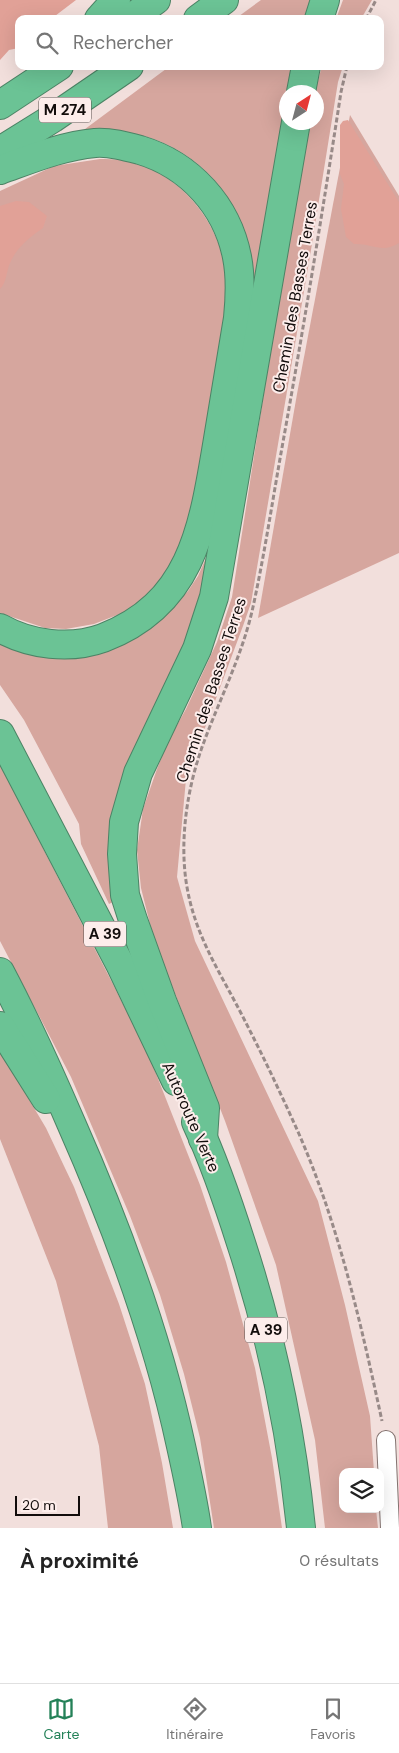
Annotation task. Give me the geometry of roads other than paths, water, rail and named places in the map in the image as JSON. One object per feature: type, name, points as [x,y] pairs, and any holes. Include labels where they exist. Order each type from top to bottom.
[{"type":"highway","points":[[103,15],[116,0]]},
{"type":"highway","points":[[135,15],[156,0]]},
{"type":"highway","points":[[203,15],[224,0]]},
{"type":"highway","points":[[319,15],[325,0]]},
{"type":"highway","name":"M 274","points":[[0,105],[53,70]]},
{"type":"highway","name":"M 274","points":[[0,151],[123,70]]},
{"type":"highway","points":[[302,85],[305,70]]},
{"type":"highway","points":[[203,1139],[205,1108],[162,1001],[126,895],[122,854],[124,822],[138,773],[197,649],[214,597],[295,130]]},
{"type":"highway","points":[[0,170],[48,153],[97,143],[113,144],[153,154],[189,174],[216,205],[227,226],[237,257],[240,295],[238,318],[207,504],[196,542],[179,578],[169,592],[144,616],[126,628],[96,641],[46,644],[17,636],[0,628]]},
{"type":"highway","name":"Autoroute Verte","points":[[0,734],[120,964],[203,1139],[228,1201],[261,1307],[282,1392],[296,1471],[302,1528]]},
{"type":"highway","points":[[0,972],[29,1028],[88,1161],[126,1255],[158,1354],[180,1440],[193,1503],[196,1528]]},
{"type":"highway","points":[[0,1026],[42,1094],[88,1161]]},
{"type":"street","points":[[386,1440],[390,1528]]}]
